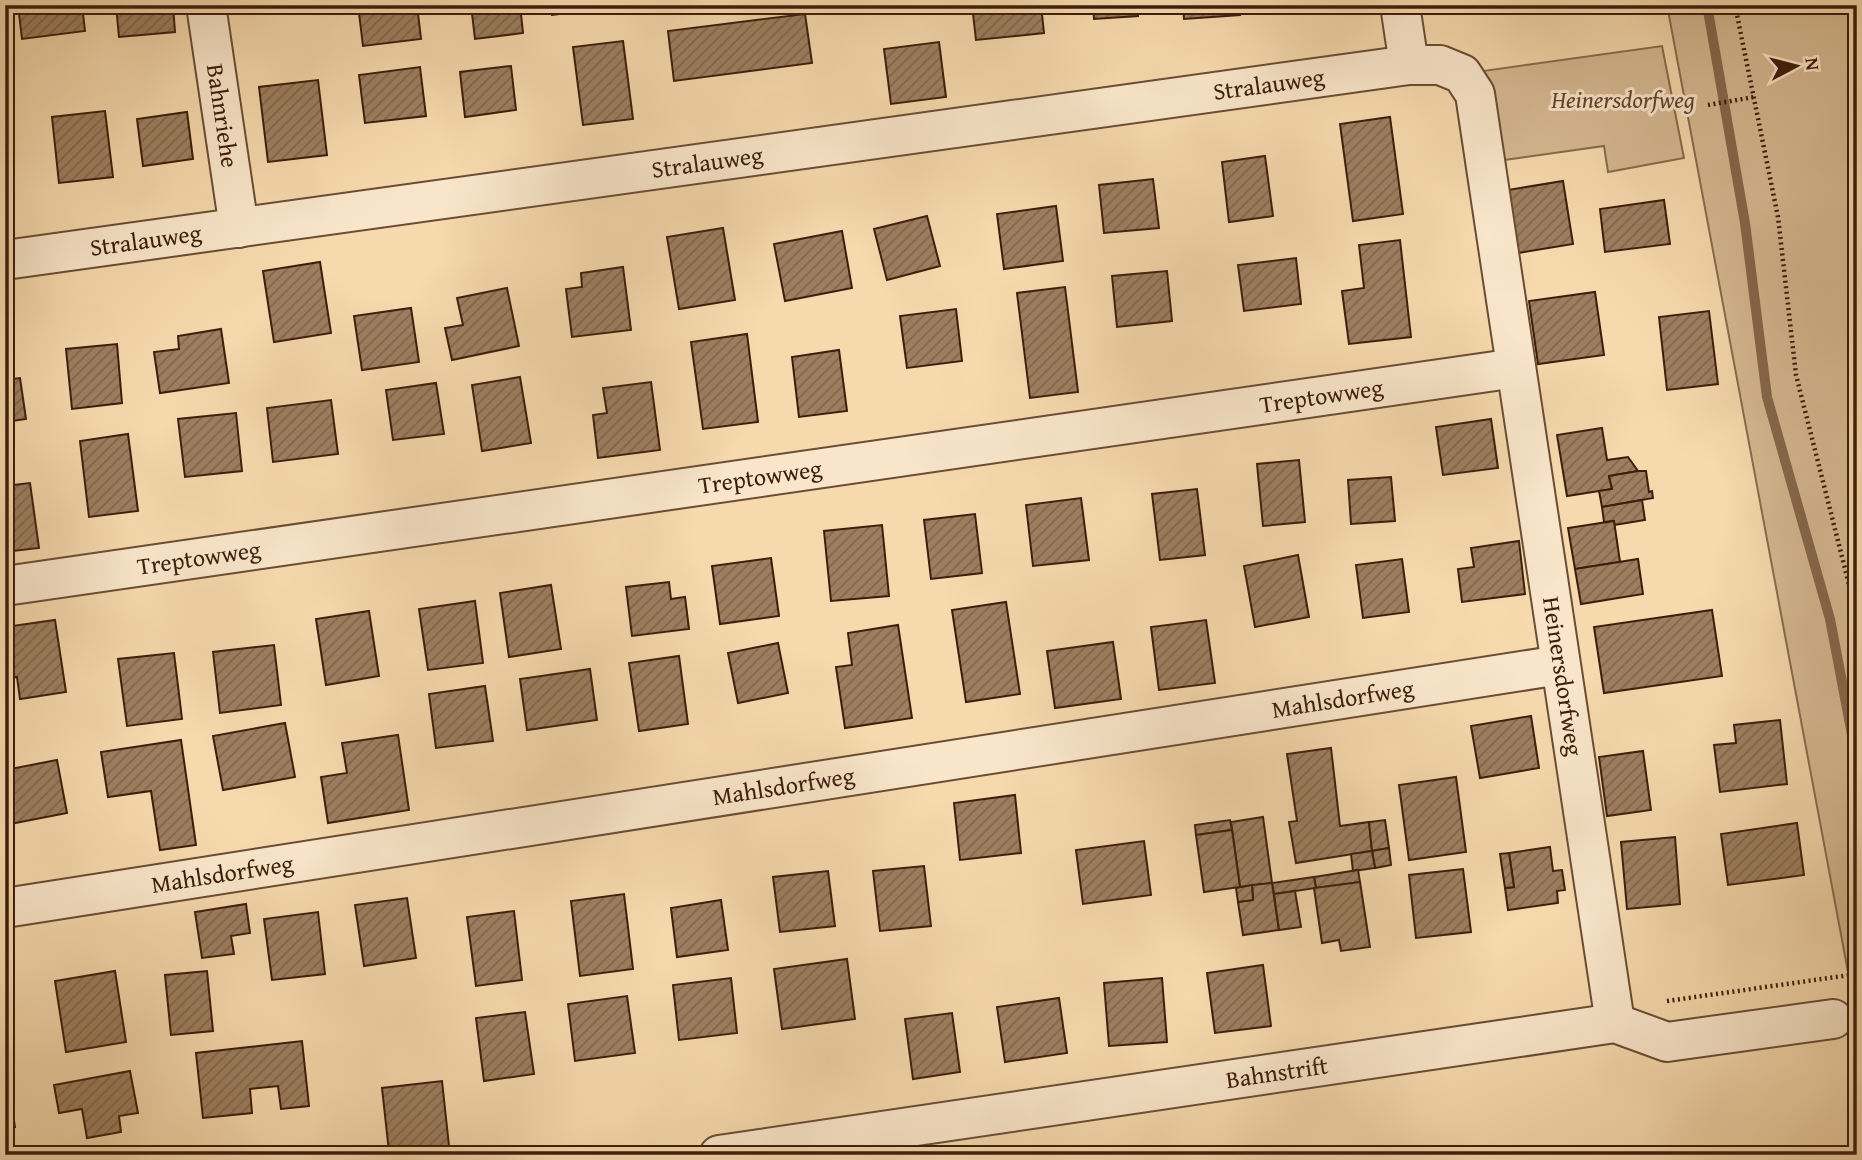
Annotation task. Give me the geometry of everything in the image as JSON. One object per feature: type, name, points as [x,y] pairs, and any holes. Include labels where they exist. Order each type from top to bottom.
[{"type":"street","name":"Bahnriehe","points":[[206,5],[239,228]]},
{"type":"street","points":[[1400,5],[1409,65]]},
{"type":"street","name":"Stralauweg","points":[[5,260],[1409,65]]},
{"type":"street","name":"Heinersdorfweg","points":[[1409,65],[1440,65],[1462,74],[1475,94],[1614,1016]]},
{"type":"street","name":"Treptowweg","points":[[5,586],[1516,368]]},
{"type":"street","name":"Mahlsdorfweg","points":[[5,908],[1560,665]]},
{"type":"street","name":"Bahnstrift","points":[[719,1155],[1614,1016],[1667,1042],[1833,1019]]},
{"type":"path","points":[[1735,5],[1778,217],[1796,375],[1857,616]]},
{"type":"path","points":[[1708,105],[1754,97]]},
{"type":"path","points":[[1614,1016],[1857,974]]},
{"type":"green space","points":[[1667,5],[1857,5],[1857,1020]]},
{"type":"green space","name":"Heinersdorfweg","points":[[1662,46],[1684,158],[1608,172],[1604,146],[1497,161],[1483,71]]},
{"type":"building","points":[[18,5],[82,5],[85,31],[22,39]]},
{"type":"building","points":[[116,5],[173,5],[175,32],[119,37]]},
{"type":"building","points":[[358,5],[417,5],[421,39],[363,46]]},
{"type":"building","points":[[471,5],[520,5],[523,33],[475,39]]},
{"type":"building","points":[[551,5],[611,5],[611,8],[552,15]]},
{"type":"building","points":[[972,5],[1041,5],[1044,33],[976,40]]},
{"type":"building","points":[[1093,5],[1137,5],[1138,16],[1094,19]]},
{"type":"building","points":[[1183,5],[1239,5],[1240,15],[1184,19]]},
{"type":"building","points":[[805,14],[812,63],[674,81],[668,31]]},
{"type":"building","points":[[623,41],[633,119],[583,125],[573,47]]},
{"type":"building","points":[[939,42],[946,97],[891,104],[884,49]]},
{"type":"building","points":[[511,66],[516,110],[465,117],[460,72]]},
{"type":"building","points":[[420,67],[426,116],[365,123],[359,75]]},
{"type":"building","points":[[318,80],[327,155],[268,162],[259,87]]},
{"type":"building","points":[[105,111],[113,177],[59,183],[52,117]]},
{"type":"building","points":[[187,112],[193,159],[143,166],[137,119]]},
{"type":"building","points":[[1390,117],[1403,214],[1353,221],[1340,124]]},
{"type":"building","points":[[1265,156],[1273,216],[1229,222],[1222,162]]},
{"type":"building","points":[[1153,179],[1159,228],[1104,233],[1099,185]]},
{"type":"building","points":[[1563,181],[1573,244],[1518,253],[1508,190]]},
{"type":"building","points":[[1664,200],[1670,244],[1605,252],[1600,209]]},
{"type":"building","points":[[1056,206],[1063,261],[1004,269],[997,214]]},
{"type":"building","points":[[927,216],[940,266],[887,280],[874,229]]},
{"type":"building","points":[[723,228],[735,300],[679,309],[667,237]]},
{"type":"building","points":[[842,231],[852,288],[785,301],[774,244]]},
{"type":"building","points":[[1400,240],[1411,337],[1349,344],[1342,291],[1364,288],[1359,245]]},
{"type":"building","points":[[1296,258],[1301,304],[1244,311],[1238,265]]},
{"type":"building","points":[[320,262],[331,333],[274,342],[263,271]]},
{"type":"building","points":[[623,267],[631,330],[572,337],[566,289],[582,287],[581,273]]},
{"type":"building","points":[[1167,271],[1172,321],[1117,327],[1112,276]]},
{"type":"building","points":[[1065,287],[1078,392],[1030,398],[1017,293]]},
{"type":"building","points":[[507,288],[519,346],[452,360],[445,328],[463,325],[457,298]]},
{"type":"building","points":[[1595,292],[1604,355],[1538,364],[1529,301]]},
{"type":"building","points":[[411,308],[419,362],[362,370],[354,316]]},
{"type":"building","points":[[956,309],[962,361],[907,368],[900,316]]},
{"type":"building","points":[[1709,311],[1718,384],[1667,390],[1659,317]]},
{"type":"building","points":[[221,329],[229,383],[160,393],[154,352],[179,349],[178,336]]},
{"type":"building","points":[[747,334],[758,422],[703,429],[691,342]]},
{"type":"building","points":[[117,344],[122,403],[72,409],[66,349]]},
{"type":"building","points":[[839,350],[847,411],[799,417],[792,357]]},
{"type":"building","points":[[520,377],[531,443],[482,451],[472,385]]},
{"type":"building","points":[[20,378],[26,419],[5,422],[5,380]]},
{"type":"building","points":[[651,382],[660,450],[598,458],[593,415],[607,413],[603,388]]},
{"type":"building","points":[[436,383],[444,434],[393,440],[386,390]]},
{"type":"building","points":[[331,400],[338,454],[273,462],[267,408]]},
{"type":"building","points":[[236,413],[242,471],[185,477],[178,419]]},
{"type":"building","points":[[1491,419],[1498,468],[1443,475],[1436,427]]},
{"type":"building","points":[[1602,428],[1607,460],[1628,457],[1638,471],[1609,476],[1612,489],[1567,496],[1557,435]]},
{"type":"building","points":[[128,434],[138,511],[89,517],[80,441]]},
{"type":"building","points":[[1299,460],[1305,522],[1263,526],[1257,464]]},
{"type":"building","points":[[1646,471],[1649,492],[1652,491],[1653,498],[1602,507],[1599,491],[1612,489],[1609,476]]},
{"type":"building","points":[[1391,477],[1395,521],[1351,524],[1348,480]]},
{"type":"building","points":[[30,483],[39,548],[5,552],[5,486]]},
{"type":"building","points":[[1197,489],[1205,555],[1160,560],[1152,494]]},
{"type":"building","points":[[1081,498],[1089,560],[1033,566],[1026,505]]},
{"type":"building","points":[[1642,500],[1645,520],[1614,525],[1614,521],[1604,522],[1602,507]]},
{"type":"building","points":[[975,514],[982,573],[931,579],[924,520]]},
{"type":"building","points":[[1614,521],[1620,562],[1575,569],[1568,528]]},
{"type":"building","points":[[882,525],[889,596],[831,601],[824,531]]},
{"type":"building","points":[[1519,541],[1525,594],[1462,602],[1458,569],[1474,567],[1471,548]]},
{"type":"building","points":[[1298,555],[1309,617],[1255,627],[1244,566]]},
{"type":"building","points":[[771,558],[779,616],[720,624],[712,566]]},
{"type":"building","points":[[1402,559],[1409,612],[1363,618],[1356,565]]},
{"type":"building","points":[[1638,559],[1643,594],[1581,604],[1575,569]]},
{"type":"building","points":[[669,582],[671,599],[685,597],[689,629],[632,636],[626,587]]},
{"type":"building","points":[[551,585],[561,649],[509,657],[500,593]]},
{"type":"building","points":[[475,601],[483,663],[428,670],[419,609]]},
{"type":"building","points":[[1006,602],[1020,694],[966,702],[952,610]]},
{"type":"building","points":[[1712,610],[1722,676],[1604,693],[1594,627]]},
{"type":"building","points":[[369,611],[379,676],[326,685],[316,619]]},
{"type":"building","points":[[55,620],[66,692],[20,699],[17,677],[5,679],[5,627]]},
{"type":"building","points":[[1206,620],[1215,683],[1159,690],[1151,627]]},
{"type":"building","points":[[898,625],[912,718],[845,728],[836,667],[852,665],[848,633]]},
{"type":"building","points":[[1113,642],[1121,699],[1055,708],[1047,651]]},
{"type":"building","points":[[778,643],[788,693],[738,703],[728,653]]},
{"type":"building","points":[[274,645],[281,705],[220,713],[213,652]]},
{"type":"building","points":[[174,653],[182,719],[127,726],[118,659]]},
{"type":"building","points":[[679,656],[688,724],[639,731],[629,663]]},
{"type":"building","points":[[590,669],[597,720],[527,730],[520,679]]},
{"type":"building","points":[[485,686],[493,741],[436,748],[429,694]]},
{"type":"building","points":[[1531,716],[1539,768],[1480,778],[1471,726]]},
{"type":"building","points":[[1780,720],[1787,784],[1720,792],[1714,745],[1736,743],[1734,725]]},
{"type":"building","points":[[285,723],[295,777],[223,790],[213,736]]},
{"type":"building","points":[[398,735],[409,810],[328,823],[321,777],[347,773],[342,743]]},
{"type":"building","points":[[181,740],[196,845],[160,850],[151,791],[108,797],[101,752]]},
{"type":"building","points":[[1331,748],[1340,826],[1369,822],[1372,851],[1296,863],[1289,822],[1297,821],[1287,754]]},
{"type":"building","points":[[1643,751],[1651,810],[1607,816],[1599,757]]},
{"type":"building","points":[[57,760],[67,813],[5,825],[5,770]]},
{"type":"building","points":[[1456,777],[1466,852],[1409,860],[1399,785]]},
{"type":"building","points":[[1015,795],[1021,853],[960,860],[954,803]]},
{"type":"building","points":[[1263,817],[1272,883],[1240,887],[1231,822]]},
{"type":"building","points":[[1230,820],[1232,830],[1196,835],[1195,825]]},
{"type":"building","points":[[1385,820],[1389,848],[1372,851],[1369,822]]},
{"type":"building","points":[[1797,823],[1804,875],[1728,885],[1721,834]]},
{"type":"building","points":[[1232,830],[1240,887],[1204,892],[1196,835]]},
{"type":"building","points":[[1675,837],[1680,904],[1627,909],[1621,842]]},
{"type":"building","points":[[1144,841],[1151,895],[1083,904],[1076,850]]},
{"type":"building","points":[[1550,847],[1553,871],[1562,870],[1565,890],[1557,891],[1558,903],[1508,910],[1505,888],[1514,887],[1509,853]]},
{"type":"building","points":[[1389,848],[1391,865],[1375,868],[1372,851]]},
{"type":"building","points":[[1372,851],[1375,868],[1353,871],[1351,854]]},
{"type":"building","points":[[1509,853],[1514,887],[1505,888],[1500,854]]},
{"type":"building","points":[[924,866],[931,926],[880,931],[873,871]]},
{"type":"building","points":[[1463,869],[1471,932],[1416,938],[1409,875]]},
{"type":"building","points":[[1358,870],[1360,882],[1316,888],[1314,877]]},
{"type":"building","points":[[828,871],[835,926],[780,932],[773,877]]},
{"type":"building","points":[[1314,877],[1316,888],[1274,894],[1272,883]]},
{"type":"building","points":[[1360,882],[1370,947],[1341,951],[1339,940],[1322,943],[1314,888]]},
{"type":"building","points":[[1272,883],[1279,930],[1243,935],[1238,902],[1253,900],[1252,885]]},
{"type":"building","points":[[1252,885],[1253,900],[1238,902],[1236,888]]},
{"type":"building","points":[[1295,891],[1301,927],[1279,930],[1274,894]]},
{"type":"building","points":[[624,894],[633,969],[580,976],[571,901]]},
{"type":"building","points":[[407,898],[416,958],[364,966],[355,905]]},
{"type":"building","points":[[721,900],[728,950],[677,957],[671,908]]},
{"type":"building","points":[[246,904],[250,933],[231,936],[234,954],[202,958],[195,912]]},
{"type":"building","points":[[514,911],[522,980],[476,986],[467,917]]},
{"type":"building","points":[[318,912],[325,974],[272,980],[264,919]]},
{"type":"building","points":[[847,959],[855,1019],[782,1029],[774,969]]},
{"type":"building","points":[[1263,965],[1271,1026],[1215,1033],[1207,973]]},
{"type":"building","points":[[115,971],[126,1042],[66,1052],[55,981]]},
{"type":"building","points":[[207,971],[213,1031],[171,1035],[165,975]]},
{"type":"building","points":[[731,978],[737,1033],[679,1040],[673,985]]},
{"type":"building","points":[[1162,978],[1167,1042],[1109,1046],[1104,983]]},
{"type":"building","points":[[627,996],[635,1053],[575,1061],[568,1004]]},
{"type":"building","points":[[1059,998],[1067,1053],[1005,1062],[997,1007]]},
{"type":"building","points":[[5,1009],[13,1061],[5,1062]]},
{"type":"building","points":[[525,1012],[534,1074],[484,1081],[476,1018]]},
{"type":"building","points":[[952,1013],[960,1072],[913,1079],[905,1019]]},
{"type":"building","points":[[302,1041],[309,1106],[281,1109],[278,1086],[250,1089],[252,1113],[203,1118],[196,1053]]},
{"type":"building","points":[[130,1071],[138,1113],[119,1116],[121,1132],[87,1138],[82,1109],[59,1113],[54,1085]]},
{"type":"building","points":[[442,1081],[449,1146],[389,1152],[382,1088]]},
{"type":"building","points":[[5,1089],[9,1089],[15,1127],[5,1128]]},
{"type":"waterway","points":[[1707,5],[1745,223],[1767,397],[1830,619],[1857,761]]}]
